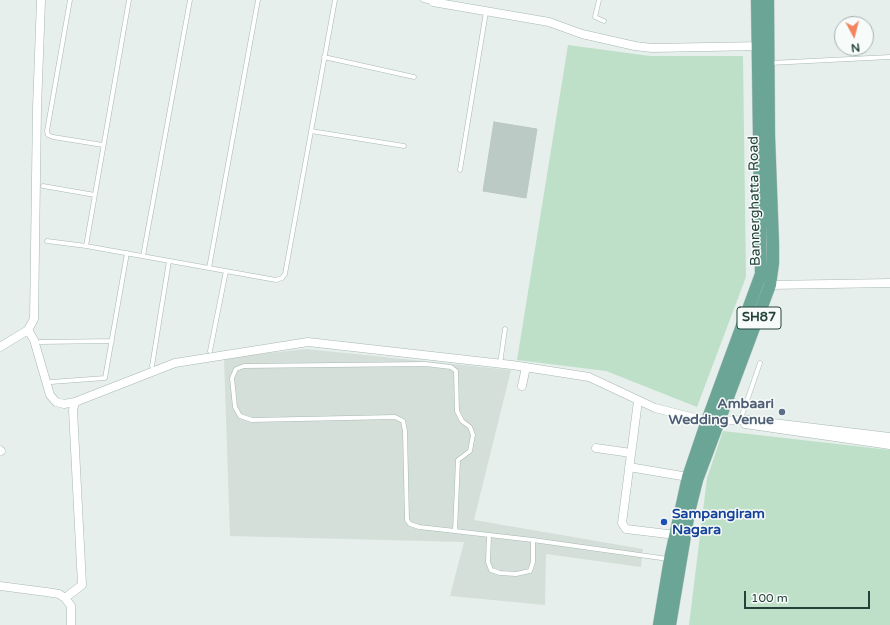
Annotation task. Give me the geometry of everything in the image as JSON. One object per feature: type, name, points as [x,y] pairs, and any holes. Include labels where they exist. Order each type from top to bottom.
[{"type":"main road","name":"Bannerghatta Road","points":[[659,625],[670,559],[697,480],[712,421],[761,274],[762,46],[757,0]]},
{"type":"main road","name":"Bannerghatta Road","points":[[670,625],[680,531],[688,477],[712,421],[727,398],[770,285],[773,263],[773,244],[767,63],[762,46],[768,0]]},
{"type":"street","points":[[0,347],[28,330],[34,319],[35,312],[37,108],[41,0]]},
{"type":"street","points":[[433,2],[549,22],[582,34],[635,46],[652,48],[762,46]]},
{"type":"street","points":[[770,285],[890,283]]},
{"type":"street","points":[[28,330],[34,340],[39,362],[46,377],[52,398],[59,404],[75,402],[175,363],[308,342],[526,367],[589,377],[638,402],[655,408],[712,421],[748,420],[890,437]]},
{"type":"street","points":[[522,386],[526,367]]},
{"type":"street","points":[[66,598],[82,585],[74,410],[75,402]]},
{"type":"street","points":[[638,402],[622,523],[626,529],[680,531]]},
{"type":"street","points":[[740,421],[748,425],[890,445]]},
{"type":"street","points":[[596,448],[631,453]]},
{"type":"street","points":[[629,467],[688,477]]},
{"type":"street","points":[[0,586],[46,592],[66,598],[70,606],[71,625]]},
{"type":"lane","points":[[70,0],[47,131],[48,135],[53,137],[104,146]]},
{"type":"lane","points":[[86,246],[129,0]]},
{"type":"lane","points":[[143,256],[190,0]]},
{"type":"lane","points":[[209,268],[258,0]]},
{"type":"lane","points":[[47,241],[86,246],[276,280],[282,278],[285,274],[335,0]]},
{"type":"lane","points":[[423,0],[433,2]]},
{"type":"lane","points":[[599,0],[595,17],[604,21]]},
{"type":"lane","points":[[460,170],[486,12]]},
{"type":"lane","points":[[324,57],[414,77]]},
{"type":"lane","points":[[767,63],[890,57]]},
{"type":"lane","points":[[311,131],[404,146]]},
{"type":"lane","points":[[43,186],[95,195]]},
{"type":"lane","points":[[51,382],[105,378],[127,253]]},
{"type":"lane","points":[[152,366],[169,261]]},
{"type":"lane","points":[[210,351],[226,271]]},
{"type":"lane","points":[[500,364],[505,329]]},
{"type":"lane","points":[[40,342],[112,341]]},
{"type":"lane","points":[[740,421],[760,363]]},
{"type":"lane","points":[[455,531],[458,460],[470,451],[473,435],[470,427],[462,421],[457,411],[456,371],[451,367],[425,364],[252,366],[236,369],[232,378],[235,407],[240,416],[252,420],[395,417],[402,421],[405,430],[407,520],[410,524],[419,527],[533,540],[670,559]]},
{"type":"lane","points":[[727,398],[745,406]]},
{"type":"lane","points":[[490,535],[488,562],[491,570],[500,573],[516,574],[530,571],[533,562],[533,540]]},
{"type":"shaded area","points":[[306,349],[511,370],[474,520],[643,549],[641,567],[546,554],[545,605],[450,596],[464,542],[230,536],[224,358]]},
{"type":"green space","points":[[568,45],[650,56],[743,56],[746,277],[697,407],[606,371],[517,360]]},
{"type":"green space","points":[[723,431],[890,450],[890,625],[689,625],[707,478]]},
{"type":"building","points":[[494,122],[537,129],[526,198],[483,191]]},
{"type":"place","name":"Ambaari Wedding Venue","points":[[782,412]]},
{"type":"place","name":"Sampangiram Nagara","points":[[664,522]]}]
